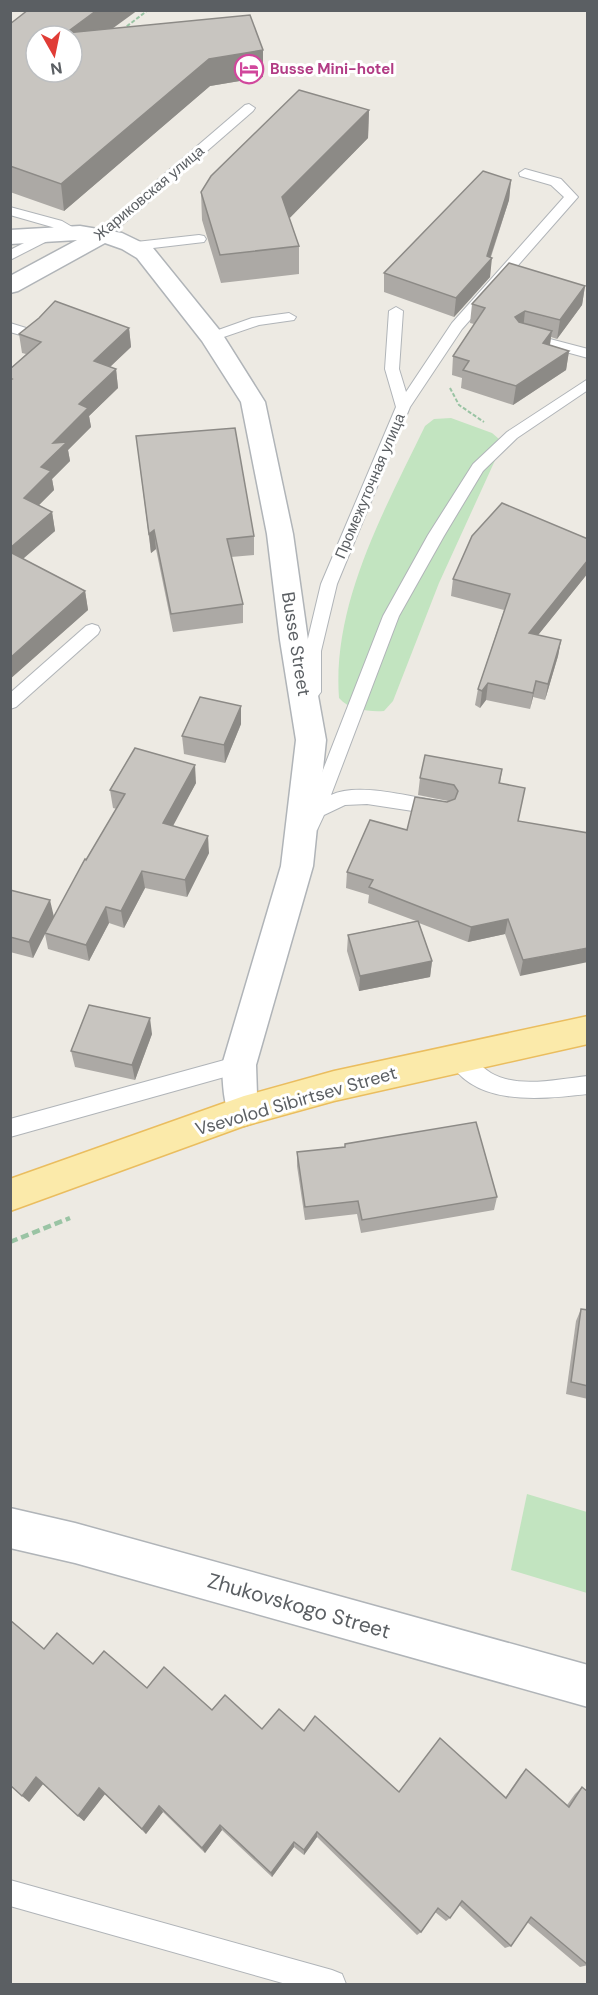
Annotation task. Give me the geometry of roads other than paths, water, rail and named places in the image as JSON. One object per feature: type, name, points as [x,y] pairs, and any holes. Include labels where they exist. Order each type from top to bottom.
[{"type":"main road","name":"Vsevolod Sibirtsev Street","points":[[10,1195],[244,1112],[334,1086],[457,1057],[588,1030]]},
{"type":"street","name":"Busse Street","points":[[10,237],[52,233],[90,235],[136,246],[145,253],[212,337],[254,402],[280,534],[311,740],[297,866],[239,1065],[240,1095],[244,1112]]},
{"type":"street","name":"Жариковская улица","points":[[10,286],[90,235]]},
{"type":"street","name":"Zhukovskogo Street","points":[[10,1528],[75,1543],[588,1686]]},
{"type":"lane","name":"Жариковская улица","points":[[90,235],[249,108]]},
{"type":"lane","name":"Промежуточная улица","points":[[311,740],[313,651],[329,584],[403,407],[457,326],[571,197],[556,182],[525,173]]},
{"type":"lane","points":[[10,210],[90,235]]},
{"type":"lane","points":[[10,256],[52,233]]},
{"type":"lane","points":[[136,246],[199,239]]},
{"type":"lane","points":[[396,311],[392,369],[403,407]]},
{"type":"lane","points":[[212,337],[257,321],[289,317]]},
{"type":"lane","points":[[10,327],[34,335]]},
{"type":"lane","points":[[522,336],[588,354]]},
{"type":"lane","points":[[297,866],[391,616],[436,536],[478,468],[512,435],[588,383]]},
{"type":"lane","points":[[10,703],[92,630]]},
{"type":"lane","points":[[316,811],[342,798],[367,797],[445,809]]},
{"type":"lane","points":[[457,1057],[468,1071],[487,1083],[515,1090],[588,1085]]},
{"type":"lane","points":[[10,1128],[239,1065]]},
{"type":"lane","points":[[10,1893],[332,1984]]},
{"type":"place","name":"Busse Mini-hotel","points":[[249,69]]}]
